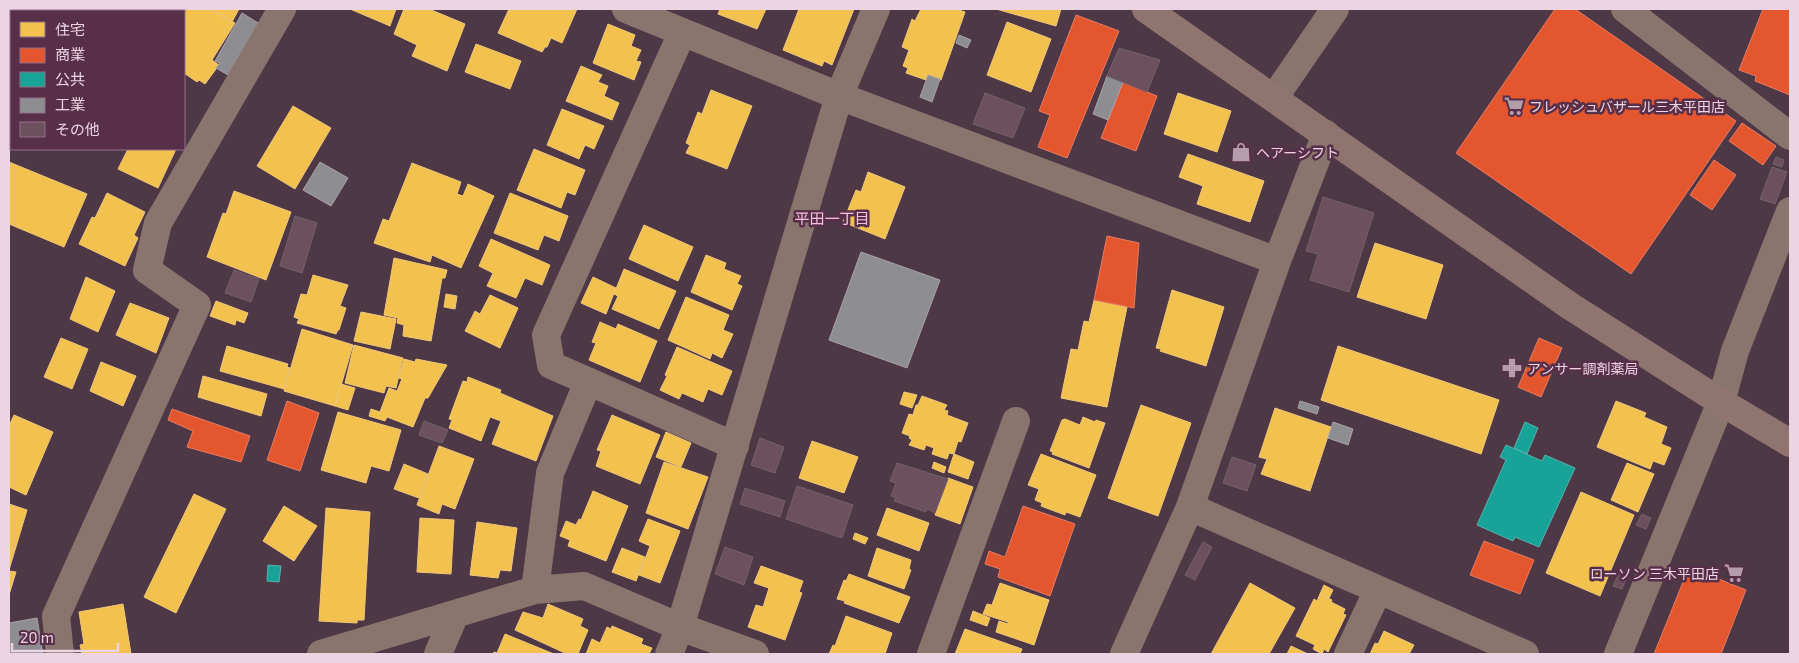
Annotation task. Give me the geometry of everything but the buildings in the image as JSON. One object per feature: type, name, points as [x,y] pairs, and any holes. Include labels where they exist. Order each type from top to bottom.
[{"type":"street","points":[[60,654],[56,616],[197,305],[147,270],[158,223],[282,9]]},
{"type":"street","points":[[626,9],[839,96],[1277,261]]},
{"type":"street","points":[[669,654],[680,627],[839,96],[876,9]]},
{"type":"street","points":[[1146,9],[1570,306],[1721,402],[1790,443]]},
{"type":"street","points":[[1274,98],[1335,9]]},
{"type":"street","points":[[1625,9],[1790,136]]},
{"type":"street","points":[[682,32],[546,336],[551,365],[734,446]]},
{"type":"street","points":[[1124,654],[1190,507],[1277,261],[1326,134]]},
{"type":"street","points":[[1618,654],[1721,402],[1735,351],[1790,211]]},
{"type":"street","points":[[535,590],[550,473],[588,382]]},
{"type":"street","points":[[931,654],[1016,421]]},
{"type":"street","points":[[1190,507],[1524,654]]},
{"type":"street","points":[[321,654],[535,590],[584,586],[680,627],[755,654]]},
{"type":"street","points":[[1348,654],[1378,590]]},
{"type":"street","points":[[438,654],[455,614]]},
{"type":"place","name":"フレッシュバザール三木平田店","points":[[1514,106]]},
{"type":"place","name":"ヘアーシフト","points":[[1241,152]]},
{"type":"place","name":"アンサー調剤薬局","points":[[1512,368]]},
{"type":"place","name":"ローソン 三木平田店","points":[[1734,573]]},
{"type":"district","name":"平田一丁目","points":[[832,218]]}]
